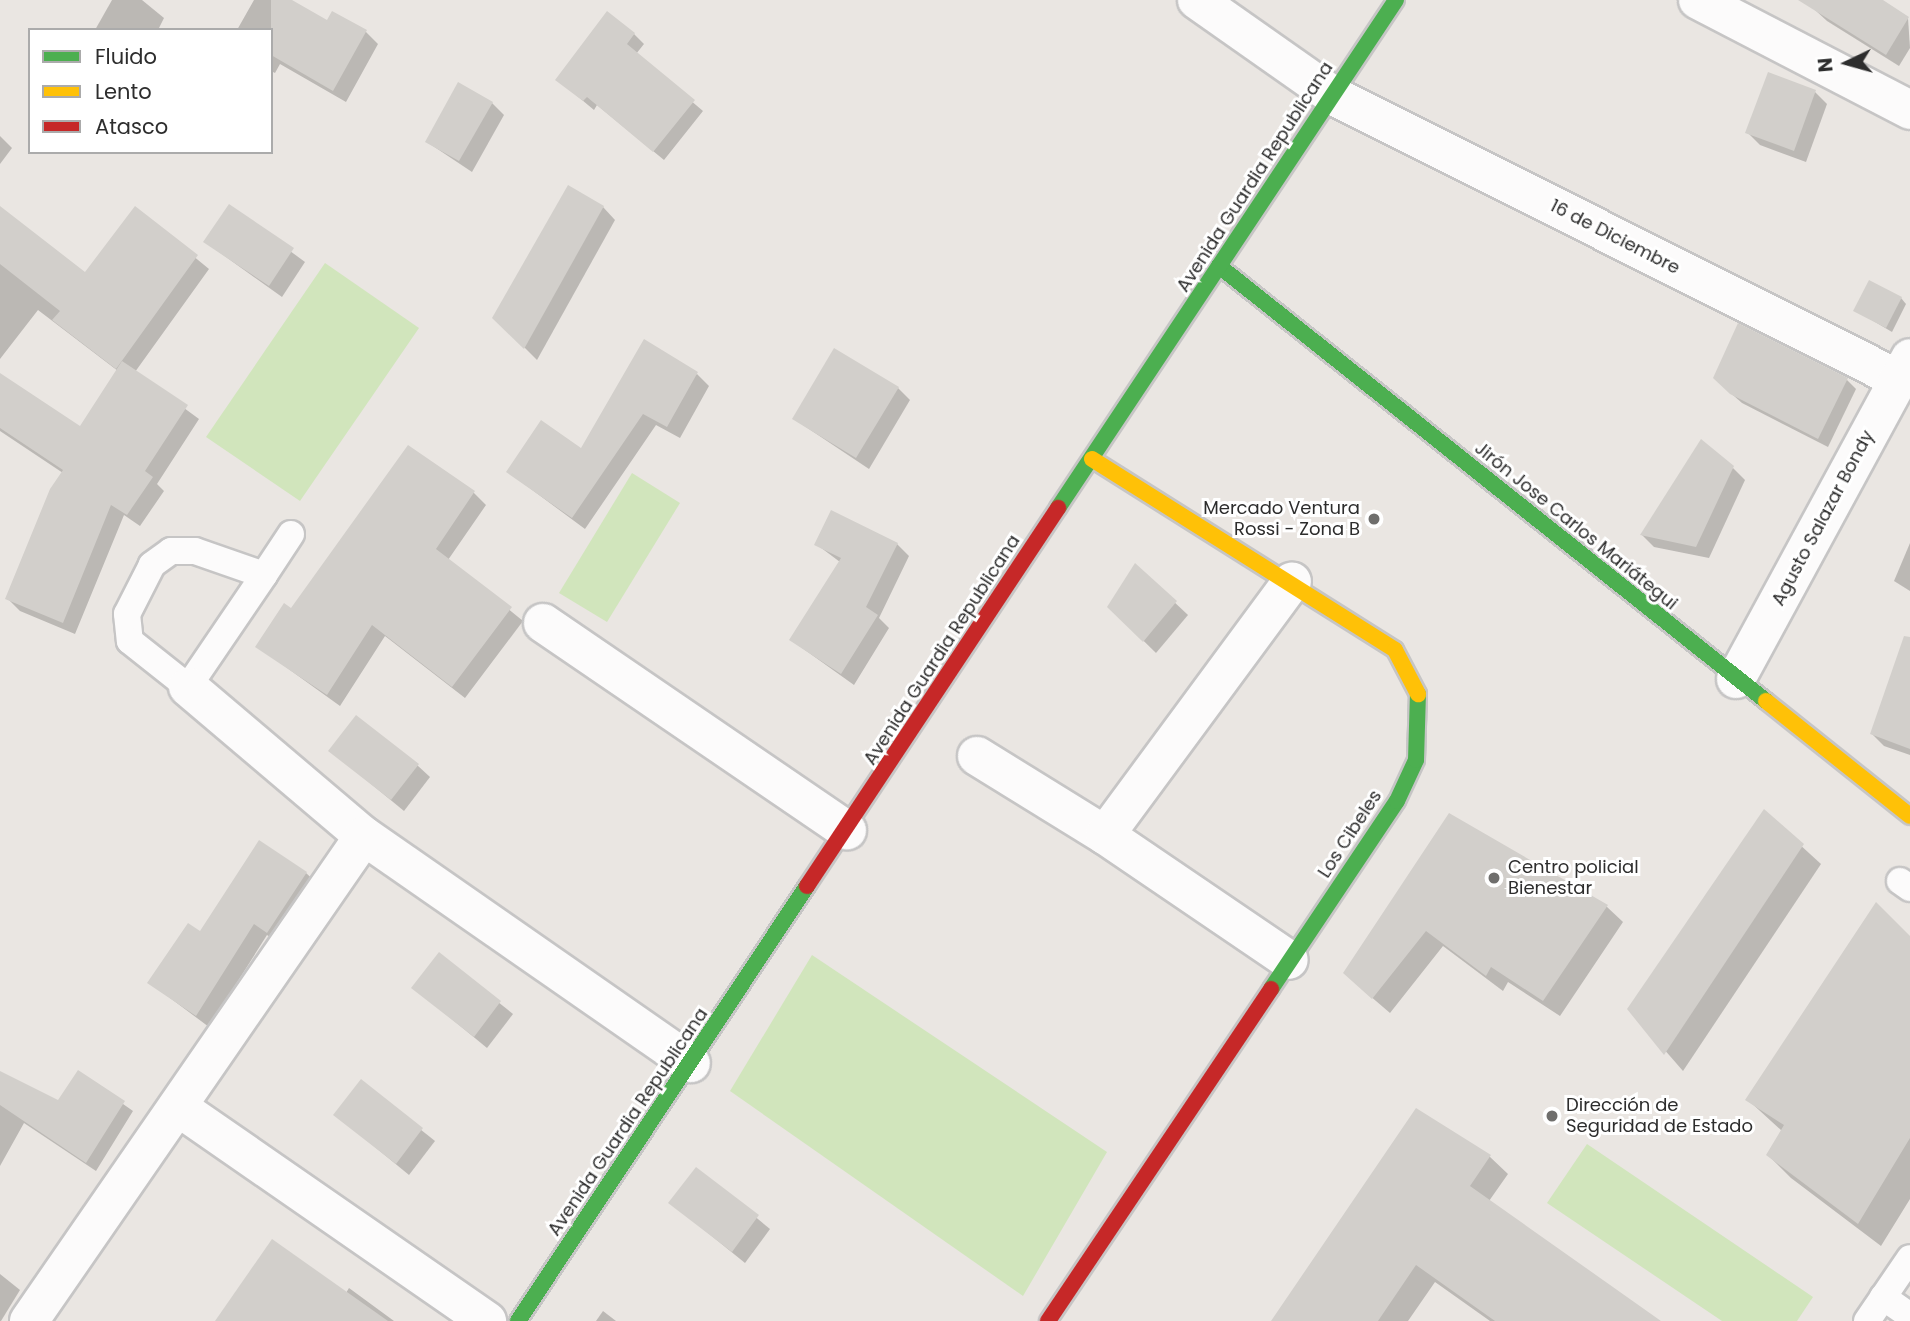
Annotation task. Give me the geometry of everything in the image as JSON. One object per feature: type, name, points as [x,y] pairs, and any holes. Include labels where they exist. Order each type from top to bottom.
[{"type":"street","name":"16 de Diciembre","points":[[1197,0],[1332,95],[1904,369]]},
{"type":"street","name":"Avenida Guardia Republicana","points":[[518,1321],[847,830],[1396,0]]},
{"type":"street","points":[[1698,0],[1910,110]]},
{"type":"street","name":"Jirón Jose Carlos Mariátegui","points":[[1219,266],[1910,816]]},
{"type":"street","name":"Agusto Salazar Bondy","points":[[1736,679],[1904,369]]},
{"type":"street","name":"Los Cibeles","points":[[1048,1321],[1396,801],[1416,760],[1419,696],[1395,650],[1292,581],[1092,459]]},
{"type":"street","points":[[1105,835],[1292,581]]},
{"type":"street","points":[[543,624],[847,830]]},
{"type":"street","points":[[188,687],[364,836],[691,1063]]},
{"type":"street","points":[[977,756],[1105,835],[1289,960]]},
{"type":"street","points":[[29,1321],[364,836]]},
{"type":"street","points":[[178,1107],[487,1321]]},
{"type":"lane","points":[[264,575],[195,551],[171,551],[152,565],[127,614],[130,641],[188,687],[264,575],[291,534]]},
{"type":"lane","points":[[1867,1321],[1910,1258]]},
{"type":"lane","points":[[1883,1297],[1910,1316]]},
{"type":"green space","points":[[325,263],[419,328],[300,501],[206,437]]},
{"type":"green space","points":[[632,473],[680,503],[607,622],[559,593]]},
{"type":"green space","points":[[812,955],[1107,1152],[1023,1296],[730,1091]]},
{"type":"green space","points":[[1587,1144],[1813,1297],[1797,1321],[1722,1321],[1547,1203]]},
{"type":"building","points":[[271,0],[292,0],[327,20],[332,11],[367,30],[333,91],[273,56]]},
{"type":"building","points":[[1798,0],[1883,0],[1909,17],[1886,55]]},
{"type":"building","points":[[607,11],[635,33],[627,44],[695,100],[653,152],[587,97],[583,101],[555,80]]},
{"type":"building","points":[[1768,72],[1816,90],[1794,151],[1745,133]]},
{"type":"building","points":[[458,82],[493,102],[459,161],[425,142]]},
{"type":"building","points":[[568,185],[604,206],[524,349],[492,318]]},
{"type":"building","points":[[229,204],[294,248],[269,286],[203,242]]},
{"type":"building","points":[[0,206],[85,272],[135,206],[198,255],[116,369],[52,320],[60,311],[0,264]]},
{"type":"building","points":[[1869,280],[1902,297],[1886,328],[1853,311]]},
{"type":"building","points":[[1738,323],[1848,378],[1818,439],[1730,394],[1713,378]]},
{"type":"building","points":[[644,339],[698,372],[667,427],[643,414],[572,518],[506,472],[541,420],[581,448]]},
{"type":"building","points":[[834,348],[899,387],[856,458],[792,419]]},
{"type":"building","points":[[122,361],[188,405],[145,471],[153,477],[127,515],[111,505],[63,623],[5,599],[50,489],[63,470],[0,428],[0,373],[80,426]]},
{"type":"building","points":[[1701,439],[1734,466],[1696,547],[1640,535]]},
{"type":"building","points":[[408,445],[475,491],[436,549],[512,607],[452,687],[372,625],[327,695],[255,647],[284,603],[291,608]]},
{"type":"building","points":[[831,510],[898,543],[866,607],[878,615],[841,674],[789,640],[841,558],[814,545]]},
{"type":"building","points":[[1135,563],[1177,601],[1143,642],[1107,607]]},
{"type":"building","points":[[1904,636],[1910,637],[1910,749],[1870,734]]},
{"type":"building","points":[[356,715],[419,764],[391,800],[328,751]]},
{"type":"building","points":[[1764,809],[1804,844],[1664,1055],[1627,1009]]},
{"type":"building","points":[[1449,813],[1608,905],[1543,1001],[1491,967],[1486,976],[1426,931],[1372,999],[1343,973]]},
{"type":"building","points":[[259,840],[307,872],[267,933],[254,924],[196,1016],[147,983],[188,923],[200,931]]},
{"type":"building","points":[[1876,902],[1910,936],[1910,1138],[1858,1224],[1766,1155],[1784,1125],[1745,1100]]},
{"type":"building","points":[[439,952],[501,1001],[474,1037],[411,988]]},
{"type":"building","points":[[78,1070],[125,1101],[86,1163],[0,1105],[0,1071],[58,1100]]},
{"type":"building","points":[[361,1079],[423,1128],[396,1164],[333,1115]]},
{"type":"building","points":[[1416,1108],[1491,1155],[1470,1186],[1661,1321],[1495,1321],[1416,1265],[1378,1321],[1271,1321]]},
{"type":"building","points":[[696,1167],[759,1215],[732,1252],[668,1203]]},
{"type":"building","points":[[272,1239],[388,1321],[215,1321]]},
{"type":"traffic: fast","points":[[1058,508],[1396,0]]},
{"type":"traffic: fast","points":[[1219,266],[1766,701]]},
{"type":"traffic: fast","points":[[1271,989],[1397,801],[1416,760],[1418,694]]},
{"type":"traffic: fast","points":[[518,1321],[807,886]]},
{"type":"traffic: slow","points":[[1092,459],[1395,650],[1418,694]]},
{"type":"traffic: slow","points":[[1766,701],[1910,816]]},
{"type":"traffic: jam","points":[[807,886],[1058,508]]},
{"type":"traffic: jam","points":[[1048,1321],[1271,989]]},
{"type":"place","name":"Mercado Ventura Rossi - Zona B","points":[[1374,519]]},
{"type":"place","name":"Centro policial Bienestar","points":[[1494,878]]},
{"type":"place","name":"Dirección de Seguridad de Estado","points":[[1552,1116]]}]
